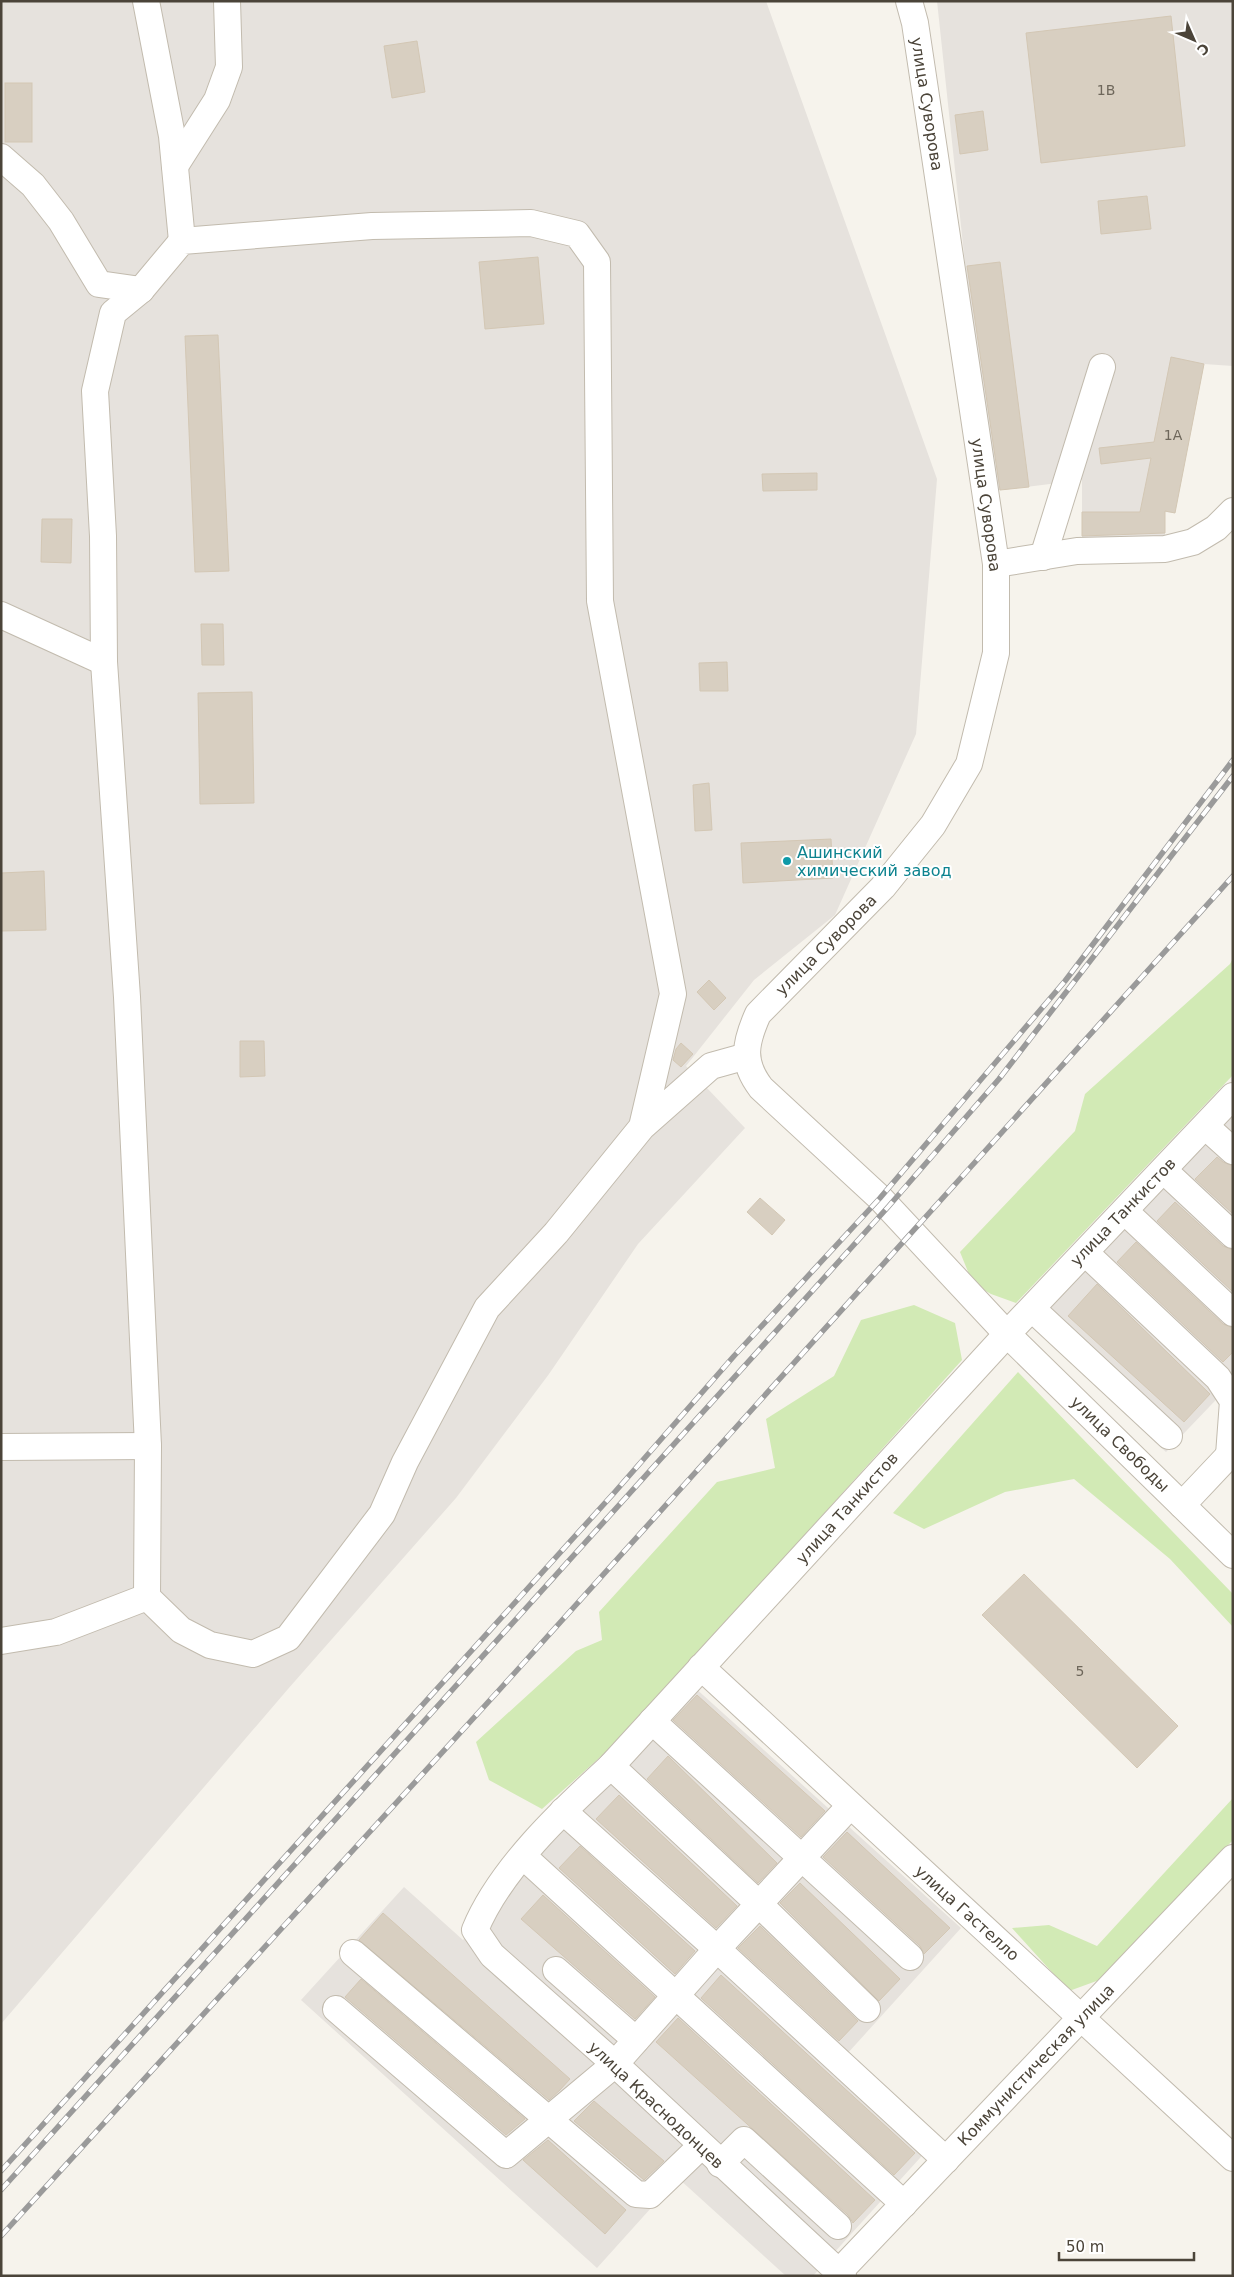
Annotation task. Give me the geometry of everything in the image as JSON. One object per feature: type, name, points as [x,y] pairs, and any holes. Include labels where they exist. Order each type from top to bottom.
[{"type":"street","points":[[146,1],[172,136],[182,241],[141,290],[113,313],[95,392],[103,536],[104,662],[127,997],[148,1446],[147,1597],[181,1630],[210,1645],[253,1654],[288,1638],[382,1514],[405,1462],[488,1308],[556,1233],[642,1127],[711,1066],[747,1056]]},
{"type":"street","points":[[175,166],[217,100],[229,67],[227,1]]},
{"type":"street","name":"улица Суворова","points":[[909,1],[915,24],[996,564],[996,653],[969,764],[934,825],[883,887],[758,1014],[750,1032],[747,1056],[749,1073],[761,1088],[880,1198],[1012,1339]]},
{"type":"street","points":[[1,157],[33,185],[60,221],[99,284],[141,290]]},
{"type":"street","points":[[182,241],[372,226],[531,223],[577,234],[598,262],[600,602],[673,994],[642,1127]]},
{"type":"street","points":[[1042,557],[1102,367]]},
{"type":"street","points":[[996,564],[1077,551],[1165,549],[1193,542],[1216,528],[1233,510]]},
{"type":"street","points":[[1,615],[104,662]]},
{"type":"street","name":"улица Танкистов","points":[[475,1930],[484,1907],[523,1856],[563,1811],[611,1766],[701,1667],[1012,1339],[1233,1096]]},
{"type":"street","points":[[1012,1339],[1041,1317],[1233,1112]]},
{"type":"street","points":[[1214,1133],[1233,1151]]},
{"type":"street","points":[[1172,1178],[1233,1235]]},
{"type":"street","points":[[1133,1219],[1233,1313]]},
{"type":"street","points":[[1094,1261],[1218,1378],[1233,1401],[1231,1453],[1182,1505]]},
{"type":"street","points":[[1041,1317],[1168,1436]]},
{"type":"street","name":"улица Свободы","points":[[1012,1339],[1233,1555]]},
{"type":"street","points":[[1,1447],[148,1446]]},
{"type":"street","points":[[1,1640],[56,1632],[147,1597]]},
{"type":"street","name":"улица Гастелло","points":[[701,1667],[1233,2158]]},
{"type":"street","points":[[652,1722],[910,1957]]},
{"type":"street","points":[[611,1766],[759,1904],[867,2009]]},
{"type":"street","points":[[336,2009],[506,2155],[615,2064],[717,1949],[850,1806]]},
{"type":"street","points":[[563,1811],[717,1949],[946,2160]]},
{"type":"street","points":[[523,1856],[904,2204]]},
{"type":"street","name":"Коммунистическая улица","points":[[841,2274],[904,2204],[1233,1858]]},
{"type":"street","name":"улица Краснодонцев","points":[[475,1930],[492,1955],[615,2064],[720,2164],[841,2274]]},
{"type":"street","points":[[353,1953],[636,2194],[650,2195],[701,2146]]},
{"type":"street","points":[[556,1970],[636,2040]]},
{"type":"street","points":[[720,2164],[744,2140],[838,2226]]},
{"type":"shaded area","points":[[1,1],[766,1],[937,479],[916,734],[835,915],[754,980],[686,1066],[745,1128],[638,1244],[549,1374],[456,1498],[288,1689],[1,2024]]},
{"type":"shaded area","points":[[937,1],[1233,1],[1233,366],[1204,364],[1175,513],[1165,512],[1165,542],[1082,542],[1082,480],[994,491],[964,254]]},
{"type":"shaded area","points":[[1233,1106],[1233,1382],[1166,1452],[1028,1321]]},
{"type":"shaded area","points":[[693,1686],[961,1928],[847,2054],[939,2137],[813,2276],[786,2276],[678,2178],[597,2268],[301,2000],[404,1887],[463,1940]]},
{"type":"green space","points":[[1233,958],[1233,1075],[1016,1303],[991,1294],[973,1284],[960,1252],[1075,1131],[1085,1094],[1230,964]]},
{"type":"green space","points":[[914,1305],[955,1323],[962,1360],[625,1735],[542,1809],[489,1780],[476,1742],[576,1651],[602,1640],[599,1612],[717,1482],[775,1468],[766,1419],[834,1376],[861,1320]]},
{"type":"green space","points":[[1018,1372],[1233,1594],[1233,1627],[1170,1559],[1074,1479],[1005,1492],[924,1529],[893,1513]]},
{"type":"green space","points":[[1233,1798],[1233,1840],[1102,1979],[1069,1991],[1012,1928],[1049,1925],[1097,1946]]},
{"type":"building","points":[[1171,16],[1185,146],[1041,163],[1026,33]]},
{"type":"building","points":[[417,41],[425,92],[392,98],[384,46]]},
{"type":"building","points":[[5,83],[32,83],[32,142],[5,142]]},
{"type":"building","points":[[983,111],[988,150],[960,154],[955,115]]},
{"type":"building","points":[[1147,196],[1151,229],[1101,234],[1098,201]]},
{"type":"building","points":[[538,257],[544,324],[485,329],[479,262]]},
{"type":"building","points":[[1000,262],[1029,487],[1000,490],[967,266]]},
{"type":"building","points":[[218,335],[229,571],[195,572],[185,336]]},
{"type":"building","points":[[1171,357],[1204,364],[1175,513],[1165,511],[1165,533],[1082,536],[1082,512],[1140,512],[1151,458],[1101,464],[1099,448],[1154,442]]},
{"type":"building","points":[[817,473],[817,490],[763,491],[762,474]]},
{"type":"building","points":[[42,519],[72,519],[71,563],[41,562]]},
{"type":"building","points":[[201,624],[223,624],[224,665],[202,665]]},
{"type":"building","points":[[727,662],[728,691],[700,691],[699,663]]},
{"type":"building","points":[[252,692],[254,803],[200,804],[198,693]]},
{"type":"building","points":[[709,783],[712,830],[695,831],[693,785]]},
{"type":"building","name":"Ашинский химический завод","points":[[831,839],[833,878],[743,883],[741,843]]},
{"type":"building","points":[[44,871],[46,930],[1,931],[1,873]]},
{"type":"building","points":[[709,980],[726,998],[714,1010],[697,992]]},
{"type":"building","points":[[240,1041],[264,1041],[265,1076],[240,1077]]},
{"type":"building","points":[[681,1043],[693,1054],[681,1067],[673,1060],[676,1049]]},
{"type":"building","points":[[1217,1157],[1233,1166],[1233,1214],[1195,1179]]},
{"type":"building","points":[[760,1198],[785,1220],[772,1235],[747,1212]]},
{"type":"building","points":[[1175,1202],[1223,1246],[1233,1250],[1233,1292],[1157,1221]]},
{"type":"building","points":[[1136,1242],[1223,1324],[1233,1328],[1233,1352],[1223,1362],[1117,1262]]},
{"type":"building","points":[[1097,1284],[1210,1394],[1184,1422],[1068,1316]]},
{"type":"building","points":[[1024,1574],[1178,1726],[1137,1768],[982,1615]]},
{"type":"building","points":[[697,1695],[825,1811],[801,1837],[673,1720]]},
{"type":"building","points":[[668,1756],[777,1863],[758,1883],[647,1779]]},
{"type":"building","points":[[619,1795],[737,1906],[716,1928],[596,1819]]},
{"type":"building","points":[[847,1832],[950,1928],[924,1954],[920,1946],[823,1857]]},
{"type":"building","points":[[580,1846],[695,1951],[675,1974],[559,1868]]},
{"type":"building","points":[[800,1883],[900,1979],[879,2001],[780,1903]]},
{"type":"building","points":[[543,1895],[655,1997],[635,2019],[521,1919]]},
{"type":"building","points":[[383,1913],[570,2079],[560,2090],[549,2100],[359,1940]]},
{"type":"building","points":[[760,1926],[858,2021],[839,2041],[738,1948]]},
{"type":"building","points":[[721,1975],[915,2153],[894,2175],[701,1998]]},
{"type":"building","points":[[361,1979],[525,2119],[506,2135],[345,1997]]},
{"type":"building","points":[[678,2018],[875,2200],[853,2223],[848,2215],[656,2042]]},
{"type":"building","points":[[594,2101],[664,2161],[644,2180],[574,2121]]},
{"type":"building","points":[[548,2140],[626,2210],[605,2234],[523,2160]]},
{"type":"railway","points":[[1,2171],[614,1493],[734,1356],[880,1198],[1065,981],[1233,760]]},
{"type":"railway","points":[[1,2190],[888,1207],[999,1079],[1233,776]]},
{"type":"railway","points":[[1,2236],[501,1688],[1233,876]]},
{"type":"place","name":"Ашинский химический завод","points":[[787,861]]}]
